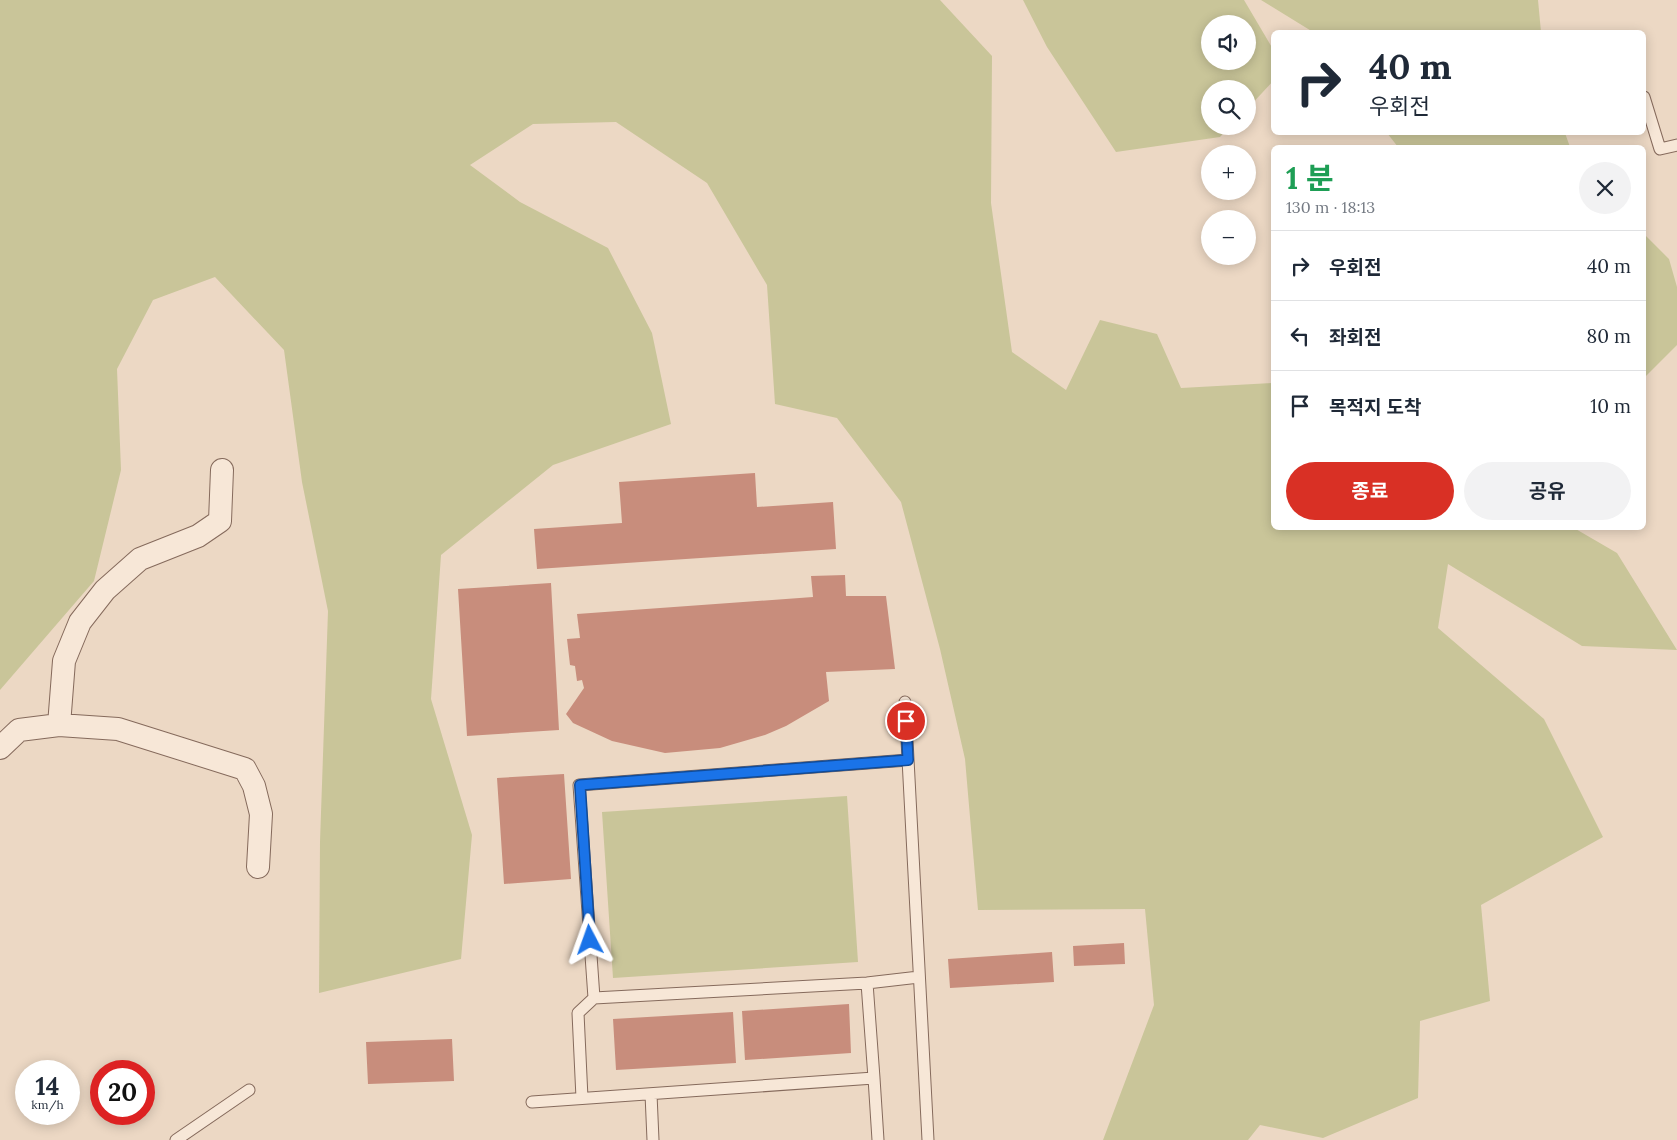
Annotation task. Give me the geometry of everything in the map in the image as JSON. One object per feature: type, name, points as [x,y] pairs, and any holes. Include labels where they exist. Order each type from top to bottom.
[{"type":"street","points":[[59,724],[64,661],[80,622],[105,590],[140,559],[198,536],[220,521],[222,470]]},
{"type":"street","points":[[0,748],[19,730],[59,724],[118,729],[246,769],[254,786],[261,814],[258,867]]},
{"type":"lane","points":[[1646,104],[1660,149],[1677,145]]},
{"type":"lane","points":[[905,702],[928,1140]]},
{"type":"lane","points":[[594,998],[580,785],[908,760]]},
{"type":"lane","points":[[582,1098],[578,1013],[594,998],[867,983],[920,977]]},
{"type":"lane","points":[[867,983],[878,1140]]},
{"type":"lane","points":[[532,1102],[874,1078]]},
{"type":"lane","points":[[176,1140],[249,1090]]},
{"type":"lane","points":[[651,1094],[653,1140]]},
{"type":"shaded area","points":[[0,0],[940,0],[992,56],[991,203],[1012,352],[1066,390],[1100,320],[1157,334],[1181,388],[1271,383],[1271,530],[1577,530],[1617,553],[1677,650],[1582,646],[1448,564],[1438,628],[1544,719],[1603,837],[1481,905],[1490,1001],[1420,1021],[1418,1098],[1323,1138],[1260,1125],[1248,1140],[1103,1140],[1154,1005],[1145,909],[978,910],[965,759],[940,649],[901,502],[837,418],[775,404],[767,285],[707,183],[616,122],[533,124],[470,165],[520,202],[608,248],[652,333],[671,424],[553,465],[441,555],[431,699],[472,835],[461,959],[319,993],[320,842],[328,611],[302,482],[284,350],[215,277],[153,300],[117,369],[121,470],[94,581],[0,690]]},
{"type":"shaded area","points":[[1023,0],[1244,0],[1253,15],[1201,15],[1201,70],[1256,70],[1256,20],[1271,46],[1271,83],[1256,99],[1256,80],[1201,80],[1201,135],[1222,135],[1220,137],[1116,152],[1047,47]]},
{"type":"shaded area","points":[[1261,0],[1538,0],[1541,30],[1310,30]]},
{"type":"shaded area","points":[[1389,135],[1566,135],[1569,145],[1396,145]]},
{"type":"shaded area","points":[[1646,236],[1669,259],[1677,287],[1677,345],[1646,376]]},
{"type":"shaded area","points":[[847,796],[858,962],[613,978],[602,812]]},
{"type":"building","points":[[755,473],[757,507],[833,502],[836,549],[537,569],[534,529],[622,523],[619,482]]},
{"type":"building","points":[[845,575],[846,596],[886,596],[895,669],[826,672],[829,701],[786,726],[765,735],[720,748],[665,753],[612,741],[573,723],[566,714],[584,688],[582,680],[577,681],[575,666],[570,665],[567,639],[580,638],[577,614],[813,597],[811,576]]},
{"type":"building","points":[[551,583],[559,730],[467,736],[458,589]]},
{"type":"building","points":[[564,774],[571,879],[504,884],[497,778]]},
{"type":"building","points":[[1124,943],[1125,964],[1074,966],[1073,946]]},
{"type":"building","points":[[1052,952],[1054,982],[950,988],[948,959]]},
{"type":"building","points":[[849,1004],[851,1053],[745,1060],[742,1011]]},
{"type":"building","points":[[733,1012],[736,1063],[616,1070],[613,1019]]},
{"type":"building","points":[[452,1039],[454,1081],[368,1084],[366,1042]]},
{"type":"route","points":[[590,940],[580,785],[908,760],[906,721]]}]
